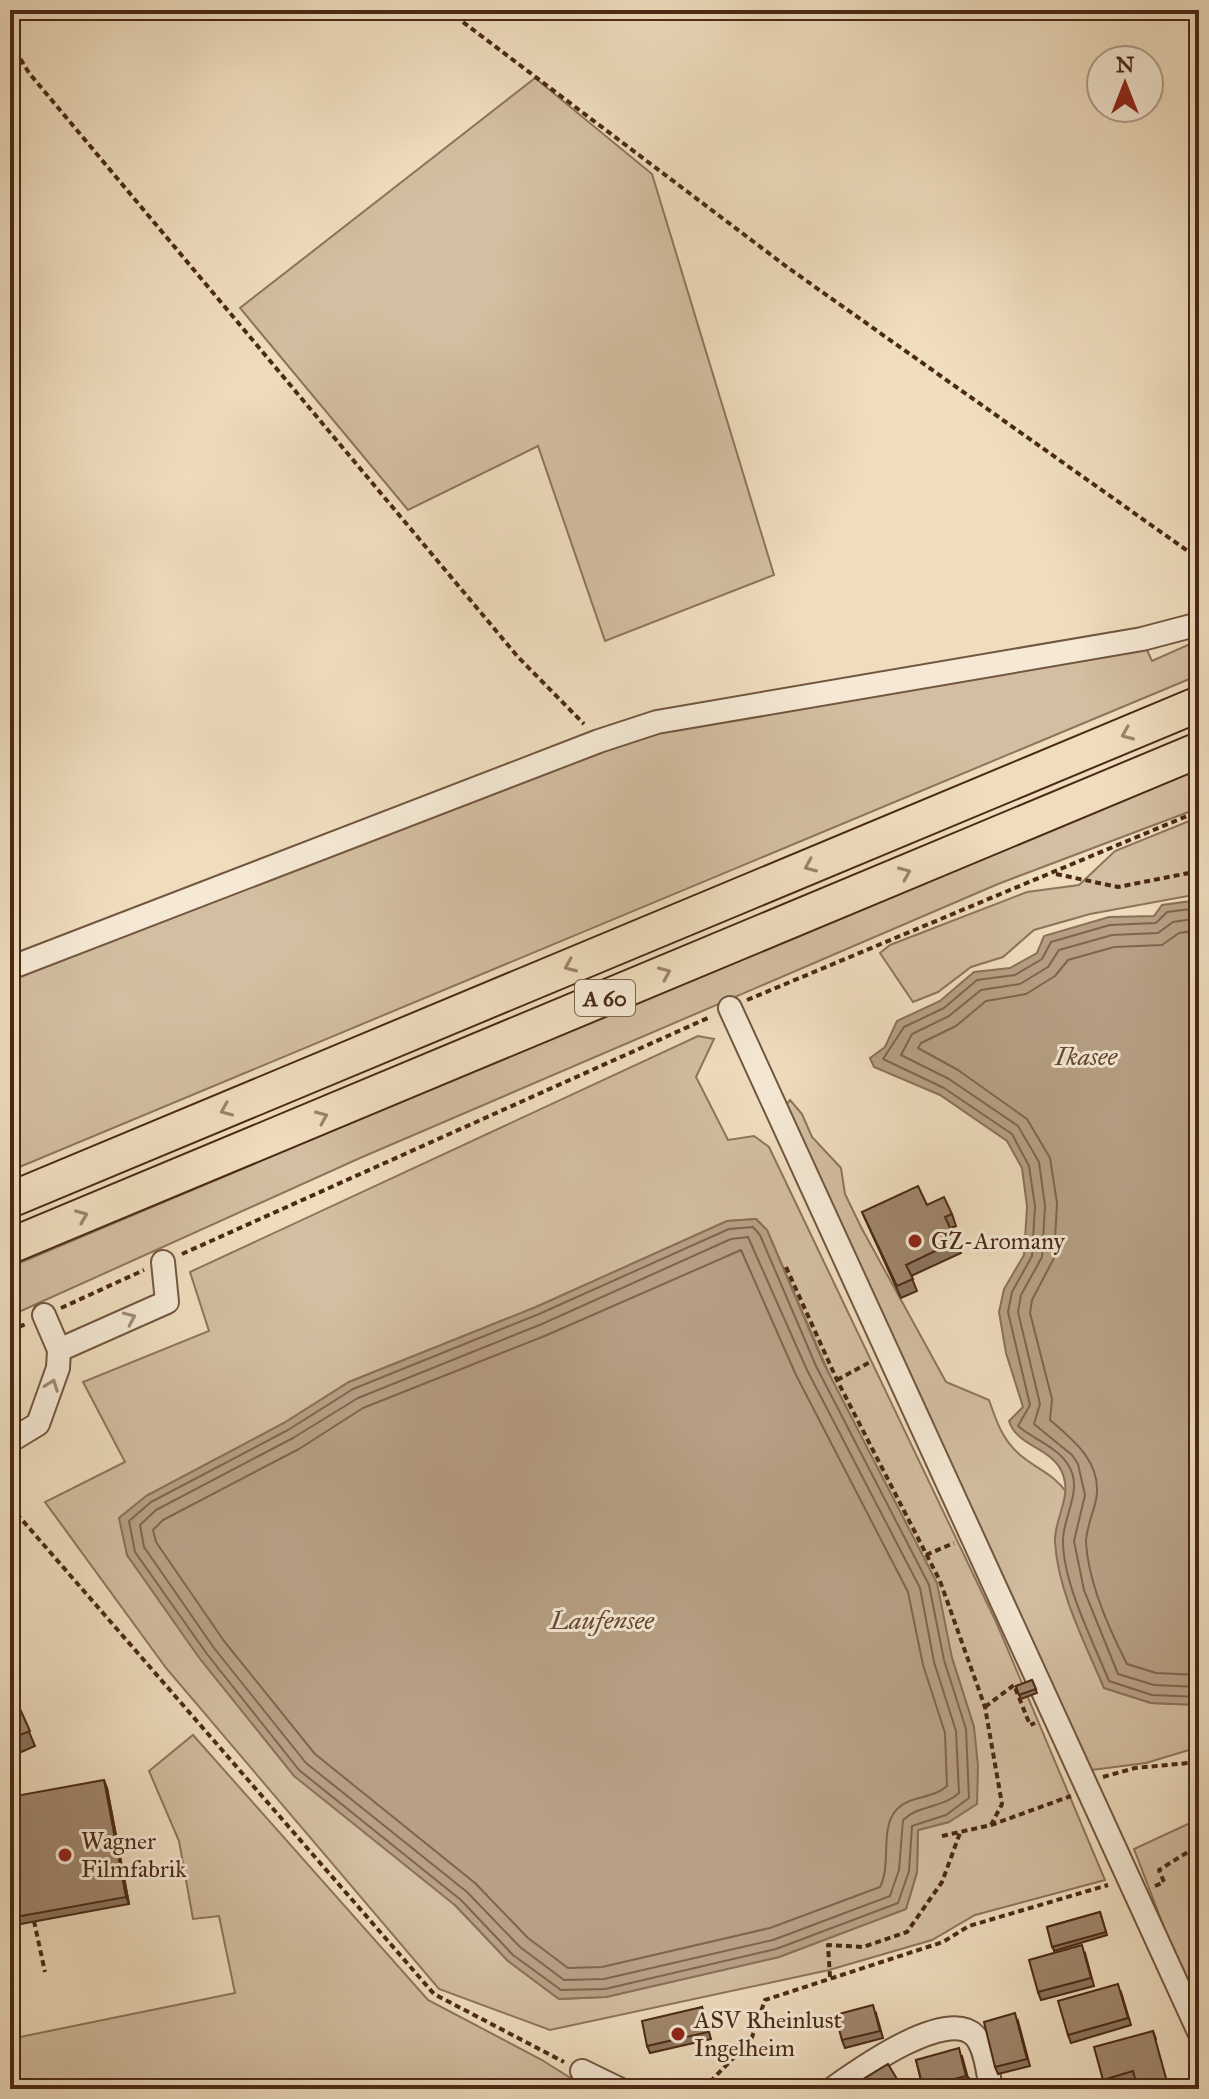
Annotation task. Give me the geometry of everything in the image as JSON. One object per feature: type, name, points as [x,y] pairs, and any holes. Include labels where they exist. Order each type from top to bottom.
[{"type":"highway","name":"A 60","points":[[10,1200],[1199,704]]},
{"type":"highway","name":"A 60","points":[[10,1246],[1199,750]]},
{"type":"street","points":[[10,968],[599,741],[657,722],[1142,639],[1199,624]]},
{"type":"street","points":[[730,1008],[1199,2032]]},
{"type":"street","points":[[59,1350],[167,1302],[163,1262]]},
{"type":"street","points":[[10,1441],[38,1424],[58,1368],[59,1350],[44,1315]]},
{"type":"street","points":[[832,2089],[890,2049],[956,2029],[971,2032],[980,2042],[991,2089]]},
{"type":"street","points":[[582,2071],[619,2089]]},
{"type":"path","points":[[447,10],[787,267],[1199,559]]},
{"type":"path","points":[[10,42],[29,73],[518,657],[599,741]]},
{"type":"path","points":[[10,1331],[730,1008],[1199,811]]},
{"type":"path","points":[[1054,873],[1118,887],[1199,871]]},
{"type":"path","points":[[786,1267],[837,1380],[940,1581],[985,1707],[1002,1804],[991,1825]]},
{"type":"path","points":[[837,1380],[869,1363]]},
{"type":"path","points":[[10,1506],[434,1994],[582,2071]]},
{"type":"path","points":[[926,1555],[955,1542]]},
{"type":"path","points":[[985,1707],[1014,1685]]},
{"type":"path","points":[[942,1836],[991,1825],[1135,1768],[1199,1762]]},
{"type":"path","points":[[830,1977],[828,1945],[863,1947],[892,1934],[907,1932],[942,1882],[960,1833]]},
{"type":"path","points":[[1164,1882],[1159,1870],[1199,1845]]},
{"type":"path","points":[[703,2089],[751,2040],[765,2000],[943,1942],[969,1926],[1127,1879]]},
{"type":"path","points":[[34,1921],[45,1972]]},
{"type":"shaded area","points":[[535,78],[652,174],[774,575],[605,641],[538,446],[408,510],[240,308]]},
{"type":"shaded area","points":[[1142,639],[1152,661],[1199,640],[1199,675],[10,1171],[10,968],[599,741]]},
{"type":"shaded area","points":[[1199,765],[1199,808],[998,884],[360,1158],[10,1316],[10,1267]]},
{"type":"shaded area","points":[[1199,817],[1199,894],[1090,914],[1034,930],[1003,957],[971,967],[938,992],[913,1002],[880,953],[890,945],[1027,892],[1079,885],[1115,851]]},
{"type":"shaded area","points":[[698,1036],[714,1039],[696,1077],[728,1140],[754,1136],[769,1147],[997,1624],[1105,1880],[975,1915],[932,1940],[829,1970],[550,2030],[439,1989],[166,1668],[45,1502],[125,1462],[83,1382],[209,1331],[190,1272]],"holes":[[[756,1219],[767,1230],[952,1658],[974,1727],[949,1822],[918,1830],[917,1872],[906,1909],[779,1957],[606,1997],[559,1999],[508,1961],[154,1589],[127,1555],[146,1496],[284,1423],[349,1382],[536,1307],[727,1221]]]},
{"type":"shaded area","points":[[790,1100],[802,1114],[812,1137],[841,1168],[845,1194],[861,1227],[946,1382],[989,1400],[1000,1429],[1013,1448],[1067,1493],[1055,1540],[1067,1595],[1104,1688],[1151,1703],[1199,1705],[1199,1747],[1146,1763],[1084,1771],[781,1111]]},
{"type":"shaded area","points":[[193,1735],[428,2000],[542,2060],[588,2089],[226,2089],[223,2081],[190,2089],[10,2089],[10,2039],[235,1993],[219,1916],[193,1919],[179,1841],[149,1771]]},
{"type":"shaded area","points":[[1188,1824],[1199,1837],[1199,1976],[1185,1982],[1134,1849]]},
{"type":"water","name":"Ikasee","points":[[1199,900],[1199,1705],[1151,1703],[1104,1688],[1061,1580],[1055,1542],[1065,1498],[1061,1470],[1049,1456],[1019,1436],[1009,1421],[1023,1407],[1006,1353],[999,1312],[1004,1289],[1024,1255],[1027,1206],[1022,1168],[1007,1141],[940,1095],[874,1067],[870,1058],[885,1047],[897,1021],[940,1001],[974,972],[1010,968],[1037,953],[1044,936],[1109,917],[1154,916],[1162,905]]},
{"type":"water","name":"Laufensee","points":[[756,1219],[767,1230],[823,1362],[937,1583],[952,1658],[974,1727],[978,1766],[977,1804],[949,1822],[918,1830],[917,1872],[906,1909],[779,1957],[606,1997],[559,1999],[508,1961],[456,1906],[294,1776],[200,1659],[127,1555],[119,1518],[146,1496],[284,1423],[349,1382],[536,1307],[727,1221]]},
{"type":"building","name":"GZ-Aromany","points":[[918,1186],[927,1205],[944,1197],[952,1214],[945,1217],[956,1241],[906,1265],[913,1279],[897,1286],[862,1212]]},
{"type":"building","points":[[1032,1680],[1036,1689],[1019,1695],[1016,1686]]},
{"type":"building","points":[[10,1687],[30,1731],[10,1739]]},
{"type":"building","name":"Wagner Filmfabrik","points":[[104,1780],[126,1897],[10,1918],[10,1797]]},
{"type":"building","points":[[1100,1912],[1106,1932],[1052,1947],[1047,1927]]},
{"type":"building","points":[[1082,1945],[1091,1978],[1038,1992],[1029,1960]]},
{"type":"building","points":[[1118,1984],[1128,2018],[1068,2035],[1058,2001]]},
{"type":"building","points":[[873,2005],[880,2031],[842,2040],[835,2015]]},
{"type":"building","name":"ASV Rheinlust Ingelheim","points":[[702,2007],[708,2032],[647,2046],[642,2021]]},
{"type":"building","points":[[1015,2013],[1027,2059],[995,2067],[984,2022]]},
{"type":"building","points":[[1153,2031],[1169,2089],[1138,2089],[1133,2071],[1103,2080],[1094,2047]]},
{"type":"building","points":[[959,2048],[966,2076],[923,2087],[916,2060]]},
{"type":"building","points":[[888,2064],[903,2089],[847,2089]]},
{"type":"building","points":[[969,2078],[972,2089],[926,2089]]},
{"type":"place","name":"GZ-Aromany","points":[[915,1241]]},
{"type":"place","name":"Wagner Filmfabrik","points":[[65,1855]]},
{"type":"place","name":"ASV Rheinlust Ingelheim","points":[[678,2034]]}]
